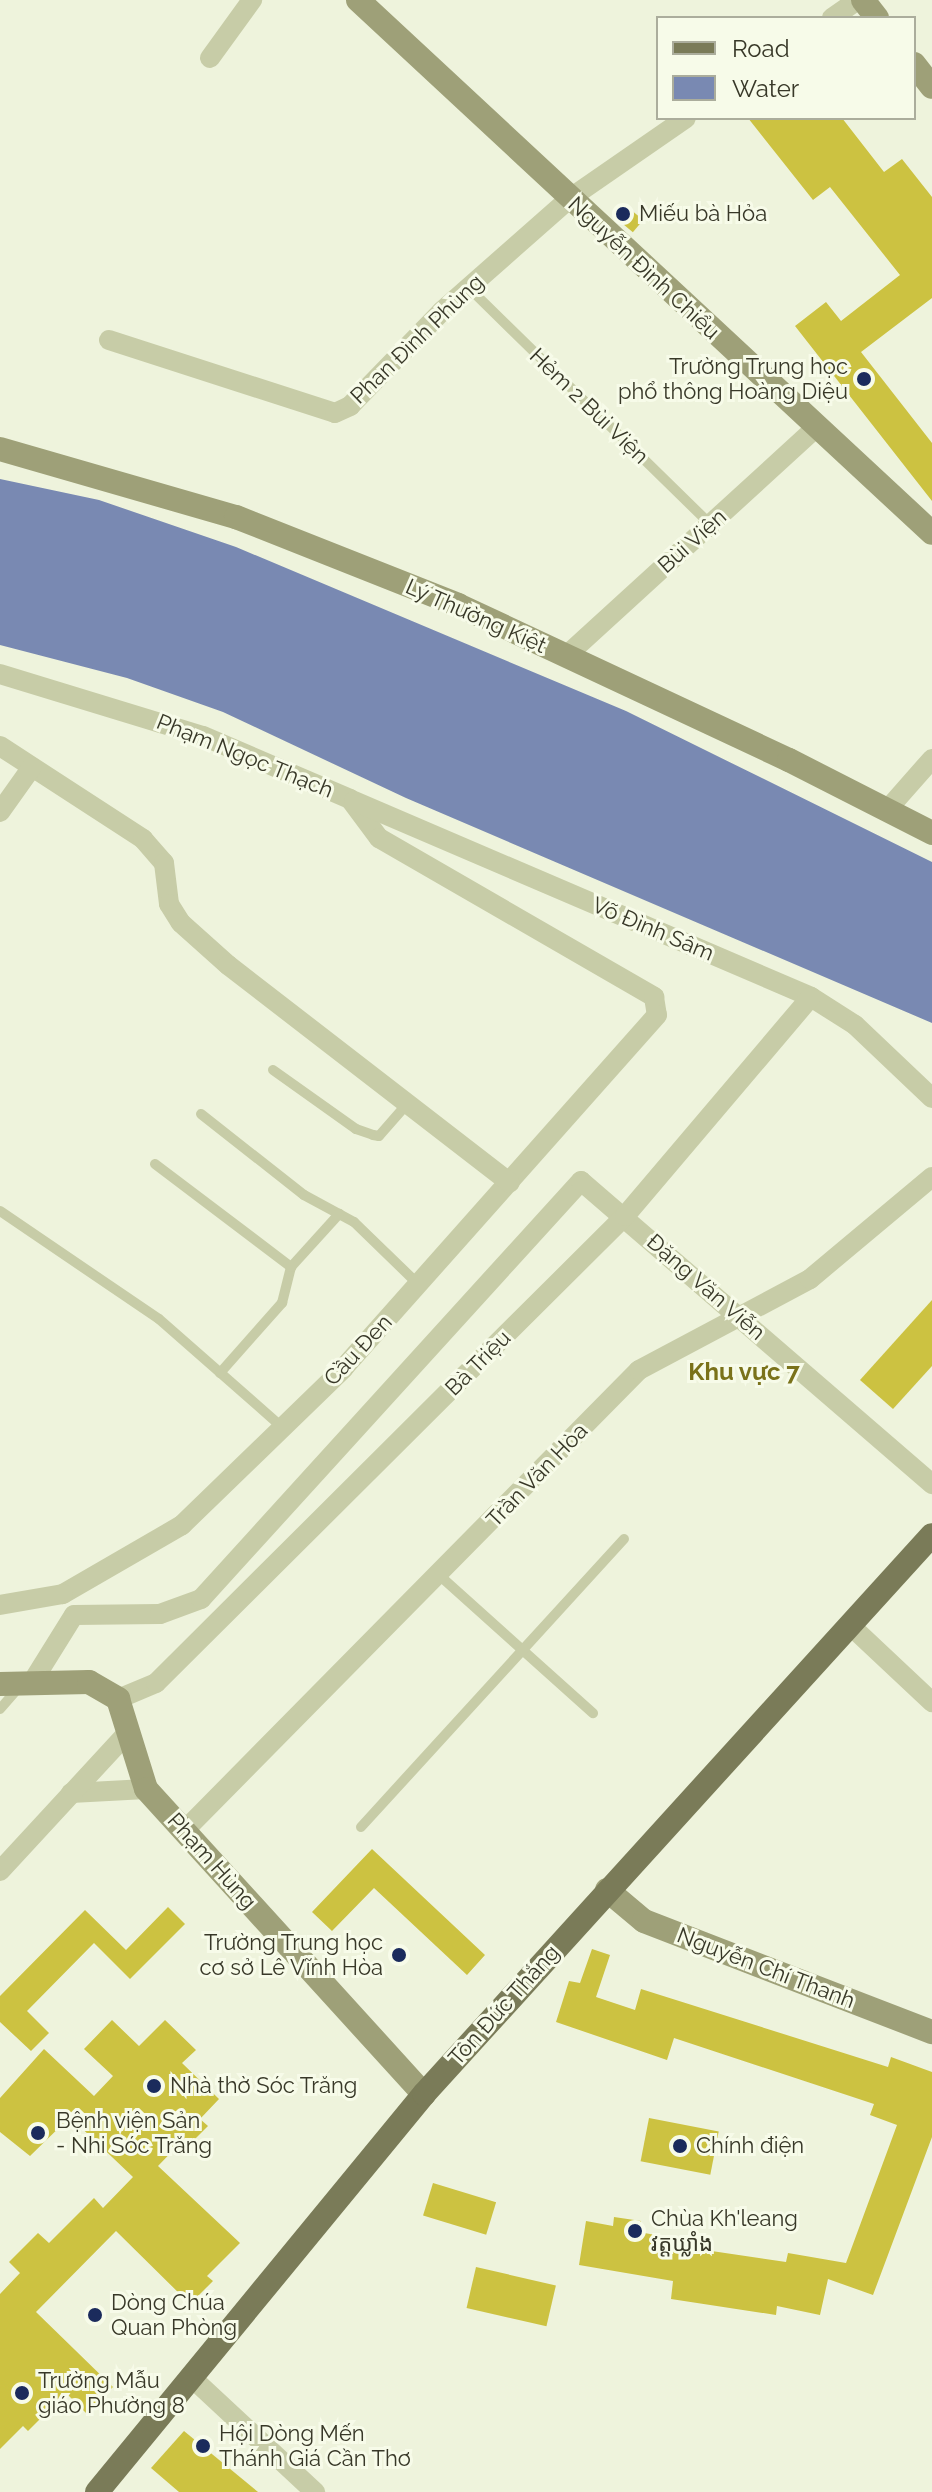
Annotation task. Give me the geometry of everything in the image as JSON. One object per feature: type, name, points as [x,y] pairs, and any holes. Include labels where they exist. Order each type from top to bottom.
[{"type":"main road","name":"Tôn Đức Thắng","points":[[97,2492],[424,2094],[607,1890],[852,1627],[932,1535]]},
{"type":"street","points":[[210,58],[252,0]]},
{"type":"street","name":"Nguyễn Đình Chiểu","points":[[358,0],[932,533]]},
{"type":"street","points":[[835,16],[861,0],[875,16]]},
{"type":"street","points":[[916,67],[932,87]]},
{"type":"street","name":"Phan Đình Phùng","points":[[109,340],[335,413],[350,406],[468,287],[569,199],[683,120]]},
{"type":"street","name":"Bùi Viện","points":[[566,656],[817,427]]},
{"type":"street","name":"Lý Thường Kiệt","points":[[0,449],[236,517],[458,605],[932,833]]},
{"type":"street","name":"Phạm Ngọc Thạch","points":[[0,674],[203,736],[350,799],[379,838],[654,997],[657,1015]]},
{"type":"street","points":[[0,746],[143,839],[164,863],[169,904],[181,923],[510,1183]]},
{"type":"street","points":[[887,810],[932,759]]},
{"type":"street","points":[[0,812],[32,767]]},
{"type":"street","name":"Võ Đình Sâm","points":[[350,799],[811,997],[855,1025],[932,1098]]},
{"type":"street","name":"Bà Triệu","points":[[118,1699],[156,1683],[625,1216],[811,997]]},
{"type":"street","name":"Cầu Đen","points":[[0,1605],[63,1594],[182,1525],[344,1368],[657,1015]]},
{"type":"street","name":"Trần Văn Hòa","points":[[185,1830],[639,1370],[742,1318],[810,1279],[932,1177]]},
{"type":"street","name":"Đặng Văn Viễn","points":[[18,1684],[74,1615],[160,1614],[201,1599],[472,1305],[574,1183],[588,1185],[625,1216],[932,1484]]},
{"type":"street","points":[[852,1627],[932,1702]]},
{"type":"street","points":[[18,1684],[89,1682],[118,1699]]},
{"type":"street","name":"Phạm Hùng","points":[[118,1699],[146,1789],[424,2094]]},
{"type":"street","points":[[0,1871],[129,1731]]},
{"type":"street","points":[[71,1793],[146,1789]]},
{"type":"street","name":"Nguyễn Chí Thanh","points":[[607,1890],[644,1921],[932,2032]]},
{"type":"street","points":[[190,2376],[315,2492]]},
{"type":"lane","name":"Hẻm 2 Bùi Viện","points":[[468,287],[710,524]]},
{"type":"lane","points":[[273,1070],[356,1129],[373,1135],[385,1130],[407,1104]]},
{"type":"lane","points":[[201,1114],[304,1195],[339,1214],[419,1285]]},
{"type":"lane","points":[[155,1164],[291,1267]]},
{"type":"lane","points":[[0,1211],[159,1319],[281,1426]]},
{"type":"lane","points":[[220,1373],[282,1303],[291,1267],[339,1214]]},
{"type":"lane","points":[[361,1827],[624,1539]]},
{"type":"lane","points":[[439,1575],[593,1713]]},
{"type":"lane","points":[[0,1709],[18,1684]]},
{"type":"water","points":[[0,479],[99,500],[236,547],[626,711],[932,862],[932,1023],[406,798],[223,712],[127,678],[0,645]]},
{"type":"building","points":[[750,120],[844,120],[884,172],[902,159],[932,197],[932,298],[861,352],[932,443],[932,501],[795,326],[826,302],[841,321],[900,275],[830,187],[813,200]]},
{"type":"building","points":[[624,204],[643,220],[633,232],[614,216]]},
{"type":"building","points":[[932,1300],[932,1366],[893,1409],[860,1380]]},
{"type":"building","points":[[372,1849],[485,1955],[467,1975],[374,1888],[332,1931],[312,1912]]},
{"type":"building","points":[[168,1907],[185,1924],[130,1979],[94,1943],[27,2011],[49,2033],[31,2051],[0,2022],[0,1996],[85,1910],[126,1950]]},
{"type":"building","points":[[592,1949],[610,1955],[596,1997],[635,2010],[641,1989],[888,2067],[891,2057],[932,2072],[932,2137],[873,2295],[828,2279],[820,2315],[777,2306],[776,2315],[671,2299],[673,2281],[579,2265],[586,2221],[613,2226],[614,2217],[641,2221],[639,2232],[672,2238],[671,2245],[786,2262],[788,2253],[846,2263],[897,2125],[870,2115],[874,2104],[674,2038],[667,2060],[556,2022],[569,1981],[580,1983]]},
{"type":"building","points":[[112,2020],[139,2046],[165,2020],[196,2050],[182,2063],[219,2099],[200,2119],[208,2126],[191,2143],[185,2138],[158,2166],[240,2243],[207,2276],[213,2281],[190,2304],[116,2231],[36,2312],[113,2387],[86,2413],[66,2393],[28,2431],[23,2426],[0,2449],[0,2294],[20,2273],[9,2262],[38,2233],[49,2243],[94,2198],[103,2208],[133,2177],[70,2117],[30,2156],[0,2132],[0,2098],[44,2049],[94,2096],[113,2076],[84,2049]]},
{"type":"building","name":"Chính điện","points":[[649,2118],[719,2132],[710,2175],[641,2161]]},
{"type":"building","points":[[433,2183],[496,2202],[486,2235],[423,2216]]},
{"type":"building","points":[[476,2267],[556,2285],[546,2326],[467,2308]]},
{"type":"building","points":[[184,2431],[258,2492],[179,2492],[151,2468]]},
{"type":"place","name":"Miếu bà Hỏa","points":[[623,214]]},
{"type":"place","name":"Trường Trung học phổ thông Hoàng Diệu","points":[[864,379]]},
{"type":"place","name":"Trường Trung học cơ sở Lê Vĩnh Hòa","points":[[399,1955]]},
{"type":"place","name":"Nhà thờ Sóc Trăng","points":[[154,2086]]},
{"type":"place","name":"Bệnh viện Sản - Nhi Sóc Trăng","points":[[38,2133]]},
{"type":"place","name":"Chính điện","points":[[680,2146]]},
{"type":"place","name":"Chùa Kh'leang វត្តឃ្លាំង","points":[[635,2231]]},
{"type":"place","name":"Dòng Chúa Quan Phòng","points":[[95,2315]]},
{"type":"place","name":"Trường Mẫu giáo Phường 8","points":[[22,2393]]},
{"type":"place","name":"Hội Dòng Mến Thánh Giá Cần Thơ","points":[[203,2446]]},
{"type":"district","name":"Khu vực 7","points":[[744,1372]]}]
